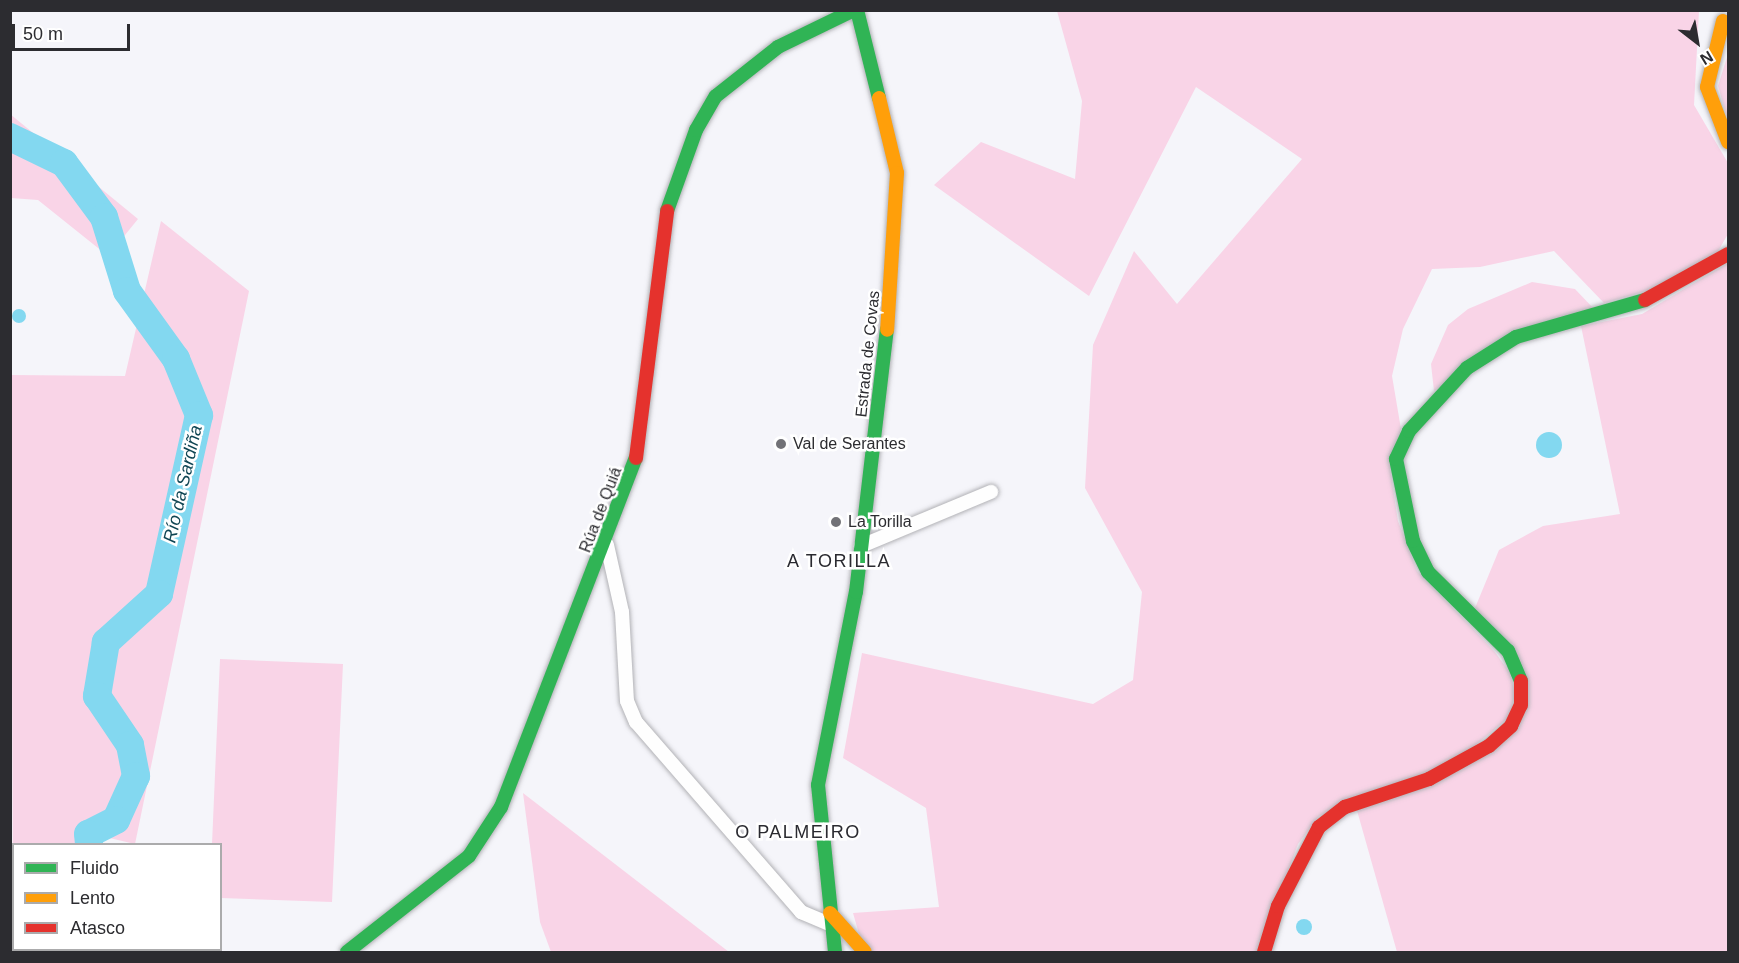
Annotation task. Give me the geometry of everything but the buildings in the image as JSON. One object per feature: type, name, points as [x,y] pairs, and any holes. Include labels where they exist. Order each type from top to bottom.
[{"type":"street","name":"Rúa de Quiá","points":[[347,952],[469,856],[487,836],[607,544],[635,469],[668,204],[696,130],[716,96],[778,47],[856,10]]},
{"type":"street","name":"Estrada de Covas","points":[[835,952],[818,785],[861,546],[884,372],[897,173],[856,10]]},
{"type":"street","points":[[1723,21],[1707,87],[1728,142]]},
{"type":"street","points":[[1264,952],[1282,896],[1319,826],[1345,807],[1429,779],[1489,746],[1511,726],[1521,705],[1521,682],[1508,651],[1428,572],[1413,541],[1396,459],[1408,431],[1467,368],[1516,338],[1644,301],[1728,254]]},
{"type":"street","points":[[861,546],[991,492]]},
{"type":"street","points":[[607,544],[622,612],[627,701],[636,722],[801,912],[831,919],[865,952]]},
{"type":"shaded area","points":[[1057,11],[1699,11],[1694,105],[1728,163],[1728,234],[1717,253],[1660,287],[1604,303],[1554,251],[1480,267],[1432,269],[1403,329],[1392,376],[1401,429],[1390,469],[1398,521],[1417,571],[1495,652],[1510,673],[1515,695],[1509,717],[1460,758],[1319,816],[1298,844],[1258,952],[872,952],[861,941],[853,913],[939,907],[926,808],[843,758],[862,653],[1093,704],[1133,680],[1142,592],[1085,488],[1093,345],[1134,251],[1177,304],[1302,159],[1196,87],[1089,296],[934,185],[981,142],[1075,179],[1082,101]]},
{"type":"shaded area","points":[[1728,54],[1728,120],[1718,86]]},
{"type":"shaded area","points":[[10,114],[138,219],[108,256],[38,200],[11,198]]},
{"type":"shaded area","points":[[161,221],[249,291],[135,843],[84,832],[79,843],[13,843],[11,375],[125,376]]},
{"type":"shaded area","points":[[1728,263],[1728,952],[1397,952],[1356,807],[1502,742],[1528,699],[1475,608],[1499,550],[1543,526],[1620,514],[1581,326],[1642,314]]},
{"type":"shaded area","points":[[1532,282],[1575,289],[1595,310],[1545,321],[1434,391],[1431,364],[1448,325],[1468,309]]},
{"type":"shaded area","points":[[220,659],[343,664],[332,902],[222,898],[222,843],[212,843]]},
{"type":"shaded area","points":[[523,793],[729,952],[551,952],[540,922]]},
{"type":"water","points":[[16,309],[22,309],[26,316],[22,323],[16,323],[12,319],[12,313]]},
{"type":"water","points":[[1549,432],[1558,436],[1562,445],[1558,454],[1549,458],[1540,454],[1536,445],[1540,436]]},
{"type":"water","points":[[1304,919],[1312,927],[1304,935],[1296,927]]},
{"type":"waterway","name":"Río da Sardiña","points":[[10,137],[64,163],[104,217],[127,291],[176,359],[199,415],[159,594],[106,642],[97,696],[130,745],[136,776],[116,820],[88,834],[89,843]]},
{"type":"traffic: fast","points":[[667,211],[696,130],[716,96],[778,47],[854,10]]},
{"type":"traffic: fast","points":[[857,10],[879,98]]},
{"type":"traffic: fast","points":[[1521,681],[1508,651],[1428,572],[1413,541],[1396,459],[1409,431],[1467,368],[1516,337],[1645,300]]},
{"type":"traffic: fast","points":[[835,952],[818,785],[856,592],[887,330]]},
{"type":"traffic: fast","points":[[347,952],[469,856],[501,807],[636,458]]},
{"type":"traffic: slow","points":[[1723,21],[1707,87],[1728,142]]},
{"type":"traffic: slow","points":[[879,98],[897,173],[887,330]]},
{"type":"traffic: slow","points":[[830,913],[865,952]]},
{"type":"traffic: jam","points":[[636,458],[667,211]]},
{"type":"traffic: jam","points":[[1645,300],[1728,254]]},
{"type":"traffic: jam","points":[[1264,952],[1278,906],[1319,827],[1345,807],[1429,779],[1489,746],[1511,726],[1521,705],[1521,681]]},
{"type":"place","name":"Val de Serantes","points":[[781,444]]},
{"type":"place","name":"La Torilla","points":[[836,522]]},
{"type":"district","name":"A TORILLA","points":[[839,561]]},
{"type":"district","name":"O PALMEIRO","points":[[798,832]]}]
